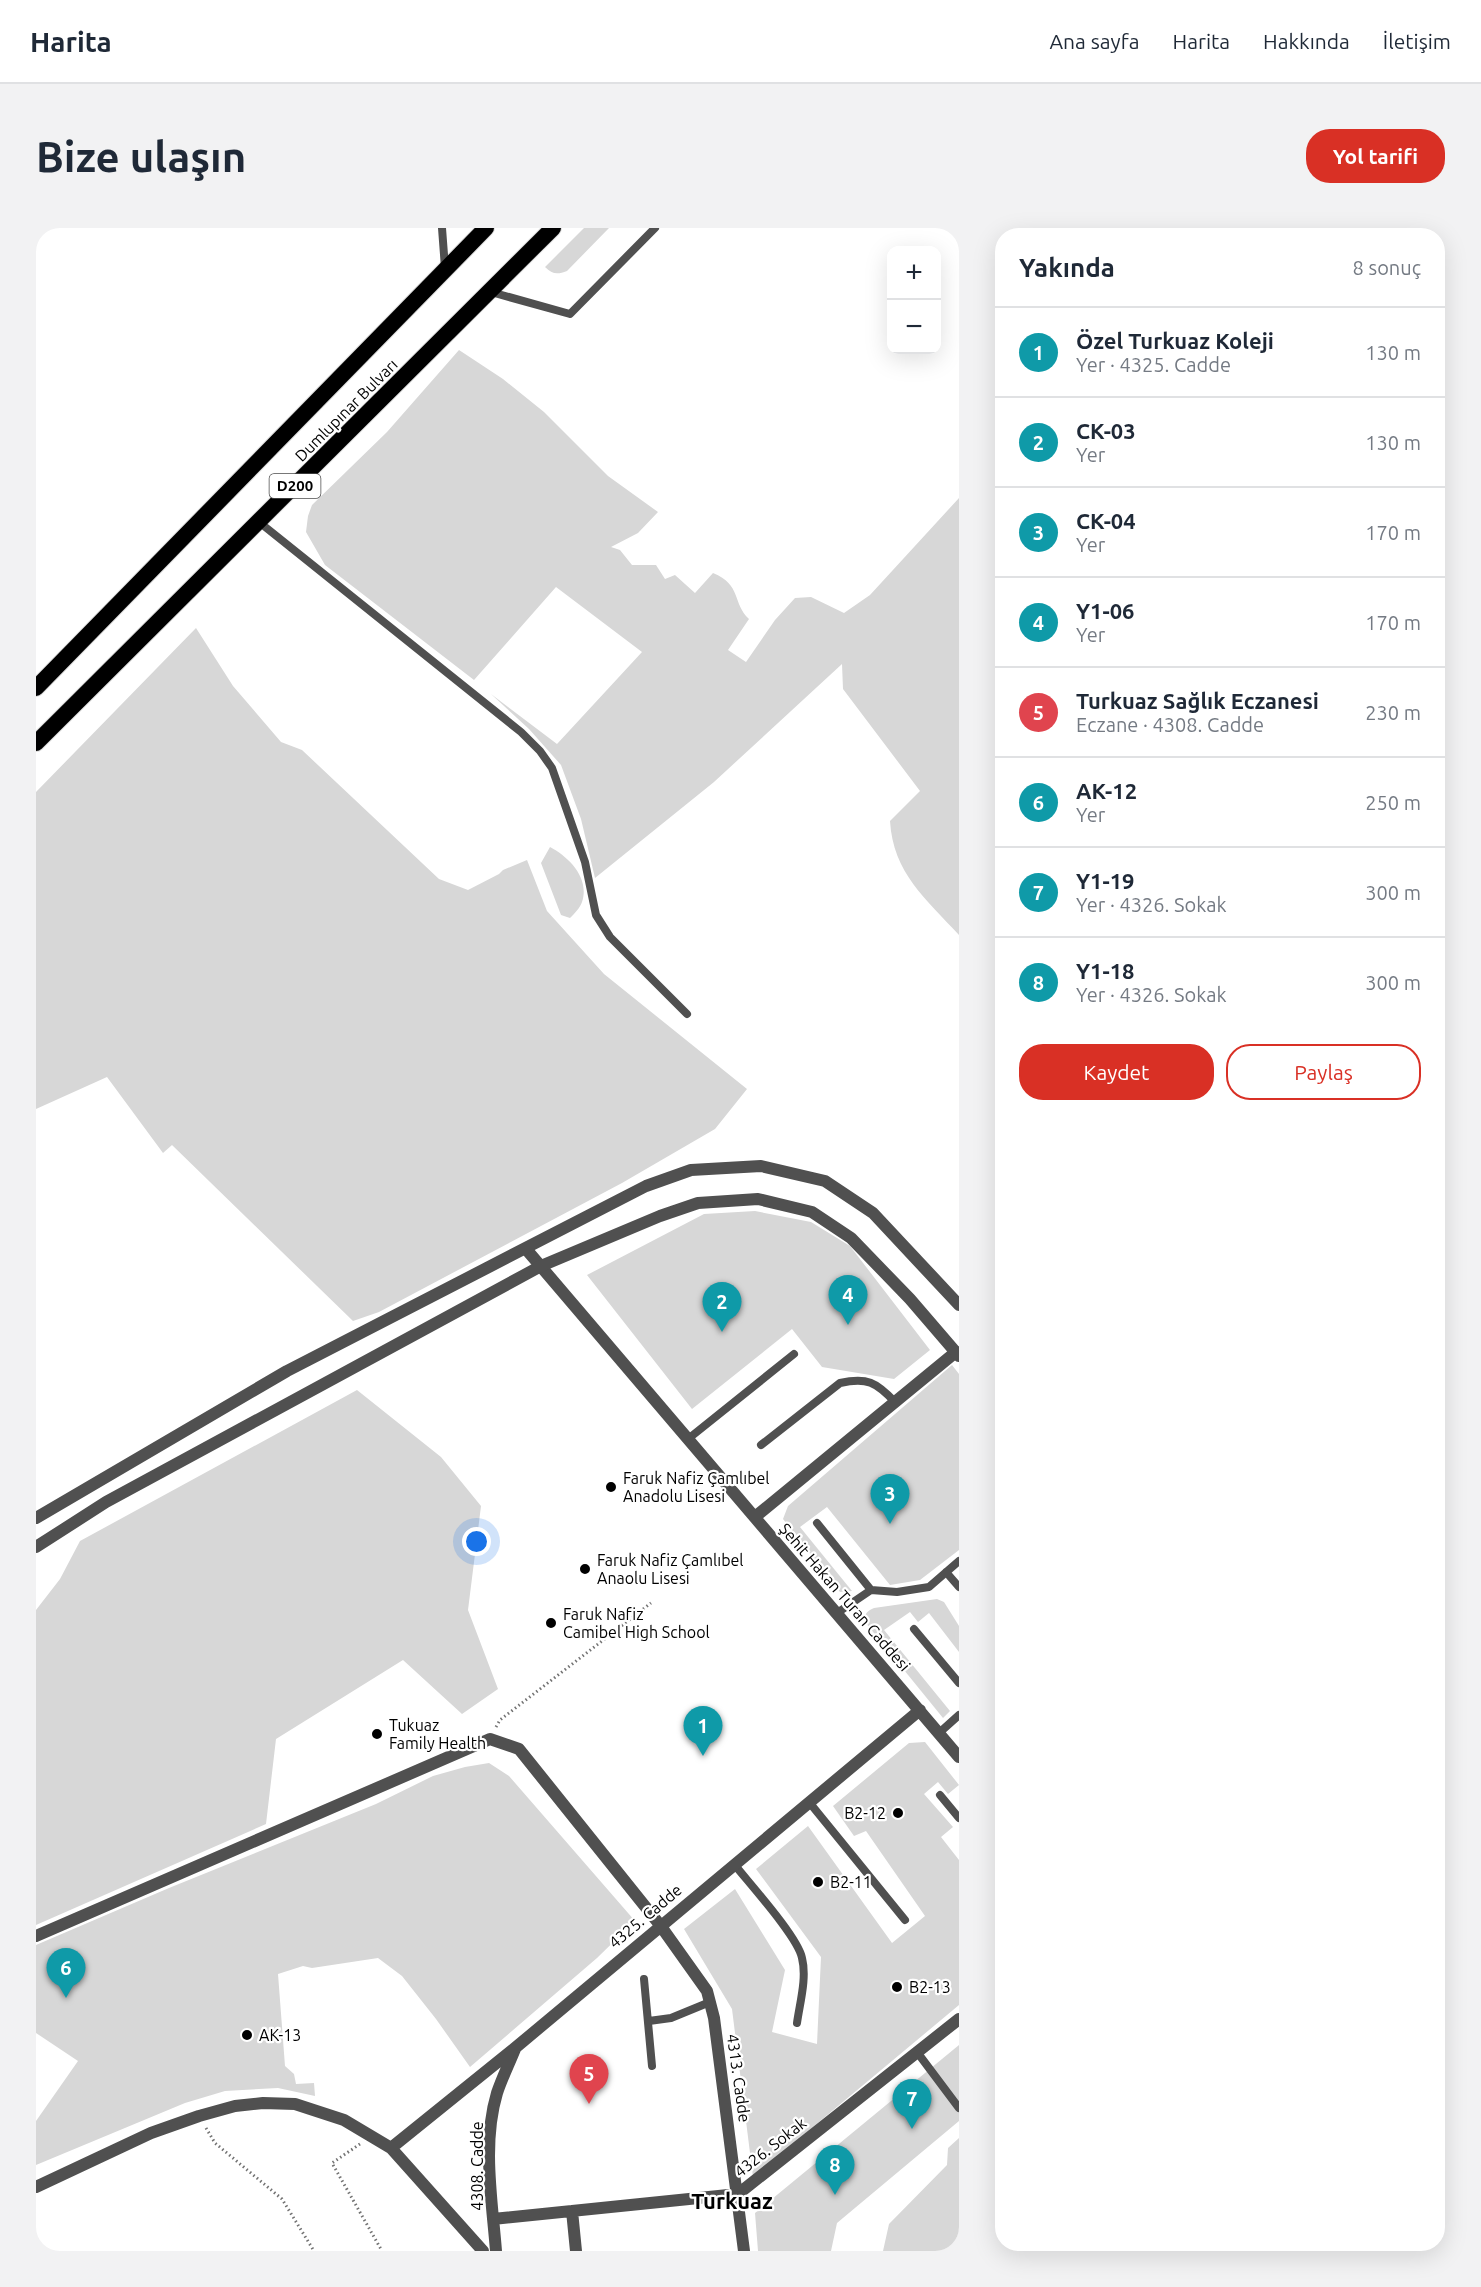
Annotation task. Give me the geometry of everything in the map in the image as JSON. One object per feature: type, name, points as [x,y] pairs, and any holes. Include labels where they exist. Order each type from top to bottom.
[{"type":"highway","name":"Dumlupınar Bulvarı","points":[[36,688],[486,228]]},
{"type":"highway","name":"Dumlupınar Bulvarı","points":[[36,743],[553,228]]},
{"type":"street","points":[[36,1518],[287,1371],[646,1186],[691,1170],[761,1166],[825,1181],[873,1213],[959,1305]]},
{"type":"street","points":[[36,1546],[106,1502],[541,1266],[660,1216],[698,1203],[758,1199],[812,1212],[851,1238],[910,1299],[957,1354],[755,1517]]},
{"type":"street","name":"Şehit Hakan Turan Caddesi","points":[[526,1249],[959,1757]]},
{"type":"street","name":"4325. Cadde","points":[[391,2148],[515,2048],[920,1710]]},
{"type":"street","points":[[36,1936],[490,1739]]},
{"type":"street","name":"4313. Cadde","points":[[490,1739],[519,1749],[660,1925],[707,1991],[714,2018],[744,2251]]},
{"type":"street","name":"4326. Sokak","points":[[493,2219],[738,2194],[959,2019]]},
{"type":"street","name":"4308. Cadde","points":[[496,2251],[490,2174],[490,2130],[497,2093],[515,2048]]},
{"type":"street","points":[[36,2187],[152,2133],[199,2116],[235,2106],[263,2103],[295,2104],[344,2120],[391,2148],[483,2251]]},
{"type":"street","points":[[572,2211],[576,2251]]},
{"type":"lane","points":[[442,228],[445,272]]},
{"type":"lane","points":[[491,292],[570,314],[655,228]]},
{"type":"lane","points":[[259,522],[521,732],[540,751],[552,768],[585,862],[597,915],[610,937],[687,1014]]},
{"type":"lane","points":[[688,1439],[794,1354]]},
{"type":"lane","points":[[761,1445],[840,1383],[854,1380],[880,1386],[895,1402]]},
{"type":"lane","points":[[817,1523],[871,1590]]},
{"type":"lane","points":[[837,1613],[871,1590],[897,1592],[929,1587],[959,1561]]},
{"type":"lane","points":[[946,1572],[959,1587]]},
{"type":"lane","points":[[914,1629],[959,1683]]},
{"type":"lane","points":[[939,1733],[959,1715]]},
{"type":"lane","points":[[940,1795],[959,1818]]},
{"type":"lane","points":[[808,1802],[905,1920]]},
{"type":"lane","points":[[734,1864],[787,1930],[802,1956],[804,1972],[797,2023]]},
{"type":"lane","points":[[644,1979],[652,2066]]},
{"type":"lane","points":[[648,2021],[671,2018],[710,2002]]},
{"type":"lane","points":[[917,2052],[959,2108]]},
{"type":"path","points":[[490,1739],[500,1720],[651,1603]]},
{"type":"path","points":[[199,2116],[215,2143],[282,2199],[314,2251]]},
{"type":"path","points":[[371,2136],[332,2163],[382,2251]]},
{"type":"shaded area","points":[[584,228],[609,228],[567,271],[555,273],[545,267]]},
{"type":"shaded area","points":[[459,350],[503,379],[544,412],[608,476],[658,512],[638,533],[611,547],[620,550],[632,565],[656,565],[665,579],[675,575],[695,593],[713,573],[728,583],[749,619],[728,650],[746,662],[775,620],[795,598],[811,597],[844,613],[870,595],[959,498],[959,935],[923,897],[897,856],[890,821],[920,791],[843,689],[842,664],[714,782],[595,878],[581,819],[561,765],[529,729],[491,694],[557,744],[642,652],[556,587],[474,680],[325,565],[306,532],[312,505],[387,432]]},
{"type":"shaded area","points":[[196,628],[233,686],[281,742],[302,750],[439,879],[468,890],[503,870],[527,860],[547,911],[604,974],[747,1089],[715,1129],[622,1183],[379,1312],[353,1321],[172,1145],[163,1153],[107,1077],[36,1109],[36,792]]},
{"type":"shaded area","points":[[550,847],[571,862],[583,885],[582,902],[570,918],[561,915],[541,863]]},
{"type":"shaded area","points":[[755,1211],[811,1222],[850,1246],[930,1350],[894,1379],[822,1367],[792,1329],[692,1409],[587,1275],[704,1214]]},
{"type":"shaded area","points":[[952,1365],[959,1374],[959,1550],[920,1580],[890,1585],[827,1507],[800,1527],[852,1591],[840,1592],[783,1519],[788,1506]]},
{"type":"shaded area","points":[[357,1390],[441,1457],[481,1506],[468,1610],[498,1689],[462,1714],[403,1660],[276,1739],[266,1824],[36,1925],[36,1610],[60,1579],[80,1541]]},
{"type":"shaded area","points":[[937,1599],[944,1602],[959,1626],[959,1652],[929,1613],[918,1622],[910,1612],[884,1630],[950,1711],[943,1718],[865,1622],[866,1613],[874,1608]]},
{"type":"shaded area","points":[[925,1742],[959,1785],[948,1794],[938,1782],[924,1794],[953,1827],[941,1837],[959,1860],[959,2005],[753,2177],[732,2009],[684,1929],[735,1889],[785,1970],[772,2032],[817,2044],[821,1957],[756,1869],[808,1826],[892,1943],[925,1916],[866,1831],[854,1836],[833,1806],[909,1743]]},
{"type":"shaded area","points":[[489,1763],[509,1776],[635,1921],[597,1958],[470,2067],[402,1976],[378,1958],[312,1968],[303,1966],[278,1974],[285,2066],[294,2074],[296,2084],[314,2083],[315,2096],[278,2088],[225,2091],[185,2103],[36,2165],[36,2121],[78,2061],[36,2033],[36,1945],[376,1804],[433,1776]]},
{"type":"shaded area","points":[[959,2045],[959,2121],[837,2223],[831,2251],[758,2251],[755,2213]]},
{"type":"shaded area","points":[[959,2138],[959,2251],[883,2251],[889,2224],[947,2165],[948,2148]]},
{"type":"place","name":"Y1-06","points":[[848,1325]]},
{"type":"place","name":"CK-03","points":[[722,1332]]},
{"type":"place","name":"Faruk Nafiz Çamlıbel Anadolu Lisesi","points":[[611,1487]]},
{"type":"place","name":"CK-04","points":[[890,1524]]},
{"type":"place","name":"Faruk Nafiz Çamlıbel Anaolu Lisesi","points":[[585,1569]]},
{"type":"place","name":"Faruk Nafiz Camibel High School","points":[[551,1623]]},
{"type":"place","name":"Tukuaz Family Health","points":[[377,1734]]},
{"type":"place","name":"Özel Turkuaz Koleji","points":[[703,1756]]},
{"type":"place","name":"B2-12","points":[[898,1813]]},
{"type":"place","name":"B2-11","points":[[818,1882]]},
{"type":"place","name":"B2-13","points":[[897,1987]]},
{"type":"place","name":"AK-12","points":[[66,1998]]},
{"type":"place","name":"AK-13","points":[[247,2035]]},
{"type":"place","name":"Turkuaz Sağlık Eczanesi","points":[[589,2104]]},
{"type":"place","name":"Y1-19","points":[[912,2129]]},
{"type":"place","name":"Y1-18","points":[[835,2195]]},
{"type":"district","name":"Turkuaz","points":[[732,2201]]}]
